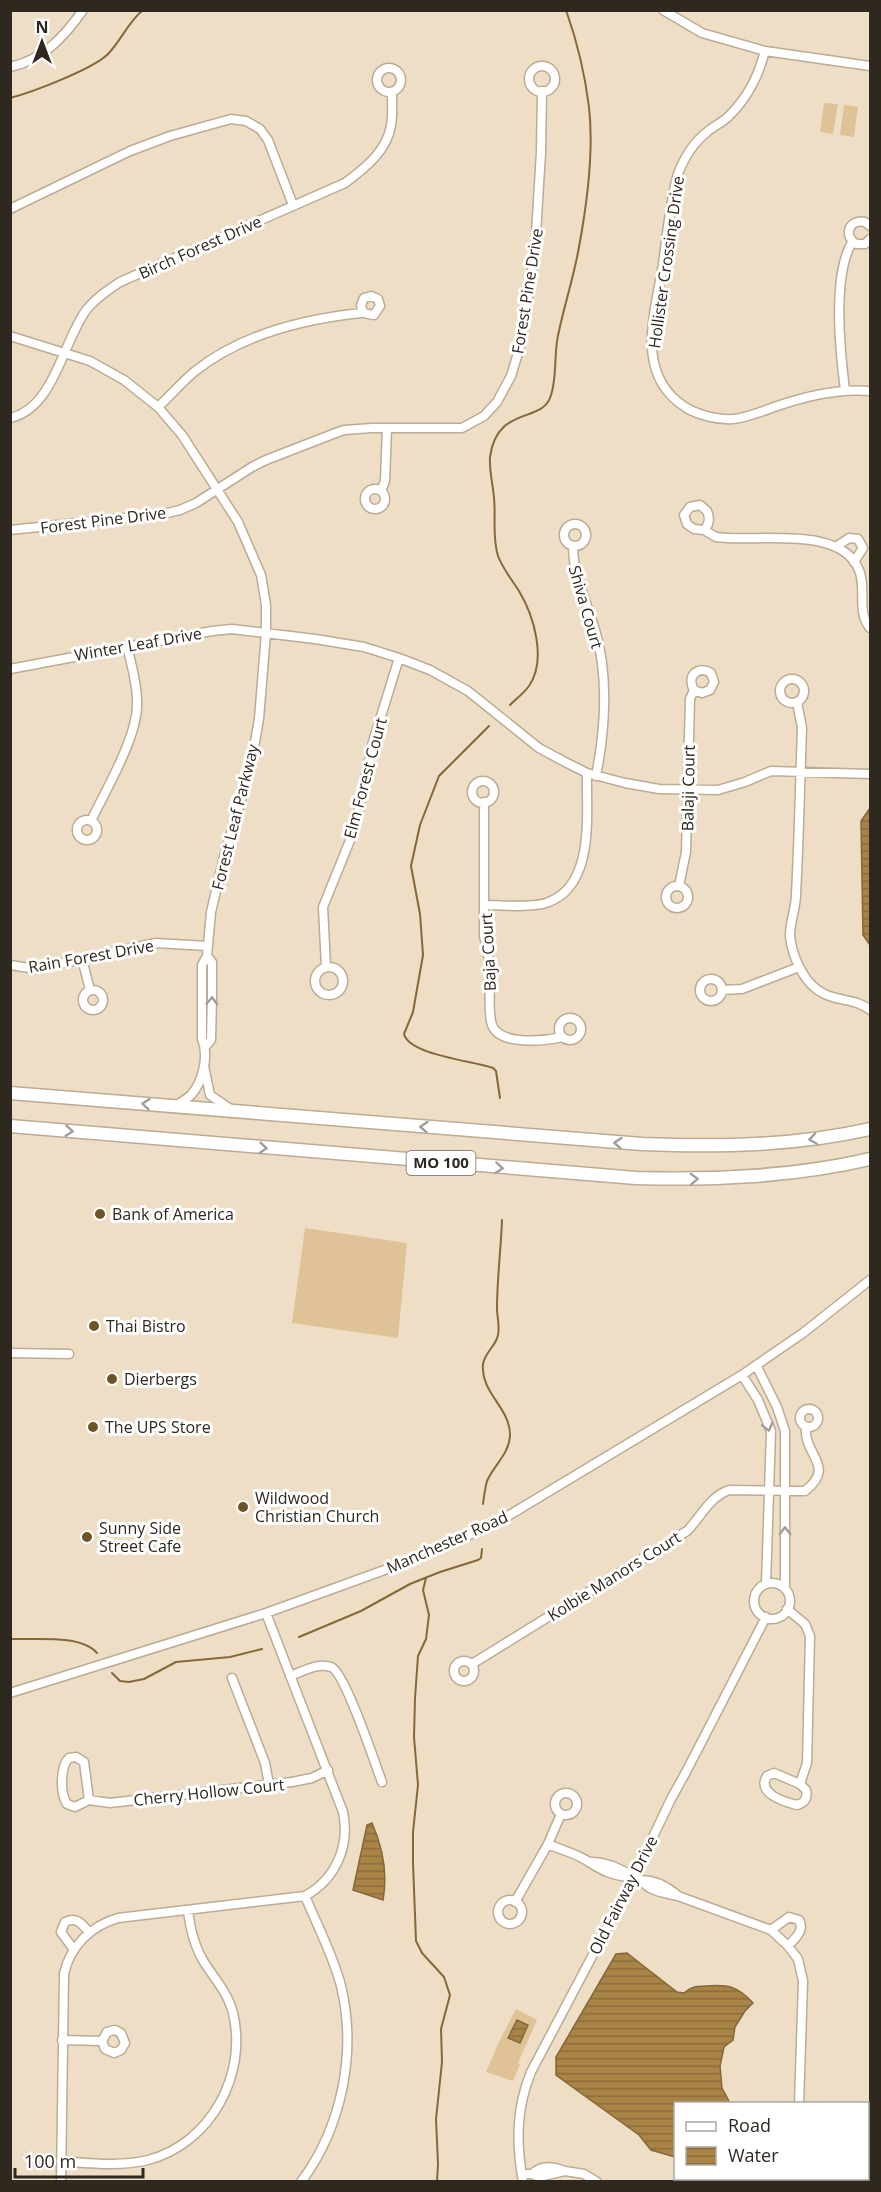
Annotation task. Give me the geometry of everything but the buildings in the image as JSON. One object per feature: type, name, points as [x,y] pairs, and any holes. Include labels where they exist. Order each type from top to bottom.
[{"type":"highway","name":"MO 100","points":[[10,1093],[675,1146],[735,1147],[779,1143],[870,1129]]},
{"type":"highway","name":"MO 100","points":[[10,1126],[636,1178],[682,1179],[775,1175],[870,1160]]},
{"type":"street","points":[[10,67],[29,60],[53,45],[83,10]]},
{"type":"street","points":[[663,10],[702,33],[765,51],[870,66]]},
{"type":"street","name":"Hollister Crossing Drive","points":[[765,51],[758,76],[748,94],[729,117],[688,152],[678,174],[651,340],[656,374],[668,395],[690,411],[711,417],[732,419],[796,400],[845,390],[870,391]]},
{"type":"street","name":"Forest Pine Drive","points":[[10,530],[163,514],[180,510],[196,503],[252,467],[333,434],[354,429],[462,428],[484,416],[497,402],[507,384],[521,343],[537,237],[542,91]]},
{"type":"street","name":"Birch Forest Drive","points":[[10,418],[28,409],[42,395],[86,310],[103,293],[120,282],[345,183],[368,165],[379,152],[391,127],[392,92]]},
{"type":"street","points":[[10,209],[130,151],[170,136],[231,119],[246,121],[260,129],[268,140],[293,205]]},
{"type":"street","points":[[870,226],[860,221],[852,224],[848,233],[852,242],[860,245],[870,240]]},
{"type":"street","points":[[845,390],[841,357],[840,300],[847,250],[852,242]]},
{"type":"street","points":[[158,407],[207,363],[255,338],[275,330],[314,320],[363,312]]},
{"type":"street","name":"Forest Leaf Parkway","points":[[10,336],[66,352],[114,374],[158,407],[182,435],[218,489],[247,538],[261,575],[266,605],[266,633],[259,719],[250,770],[211,912],[207,946],[207,956],[212,962],[211,1040],[205,1047],[204,1066],[210,1095],[233,1110]]},
{"type":"street","points":[[381,491],[385,481],[387,428]]},
{"type":"street","points":[[704,530],[716,537],[818,540],[836,547],[854,562],[862,578],[863,617],[870,628]]},
{"type":"street","points":[[836,547],[849,538],[858,539],[863,548],[854,562]]},
{"type":"street","name":"Shiva Court","points":[[486,905],[550,902],[566,890],[580,872],[585,849],[592,774],[603,733],[604,691],[595,628],[573,561],[573,546]]},
{"type":"street","name":"Winter Leaf Drive","points":[[10,669],[212,631],[231,629],[266,633],[364,647],[430,670],[468,691],[539,748],[592,774],[648,787],[688,790],[718,790],[771,771],[801,770],[870,774]]},
{"type":"street","points":[[91,821],[133,731],[136,718],[138,699],[128,646]]},
{"type":"street","name":"Elm Forest Court","points":[[326,967],[323,907],[355,828],[373,742],[399,658]]},
{"type":"street","name":"Balaji Court","points":[[679,886],[686,852],[690,699],[694,690]]},
{"type":"street","points":[[796,702],[802,728],[796,895],[790,934],[796,959],[809,982],[829,996],[855,1002],[870,1010]]},
{"type":"street","name":"Baja Court","points":[[484,802],[486,905],[484,936],[490,956],[490,1014],[493,1027],[502,1035],[517,1040],[541,1041],[562,1037]]},
{"type":"street","name":"Rain Forest Drive","points":[[10,965],[36,969],[156,943],[207,946]]},
{"type":"street","points":[[82,959],[90,990]]},
{"type":"street","points":[[722,990],[742,989],[800,967]]},
{"type":"street","name":"Forest Leaf Parkway","points":[[174,1106],[193,1094],[204,1066]]},
{"type":"street","name":"Manchester Road","points":[[10,1693],[266,1613],[425,1555],[508,1516],[742,1375],[812,1326],[870,1280]]},
{"type":"street","points":[[10,1353],[69,1354]]},
{"type":"street","points":[[756,1365],[777,1407],[785,1431],[785,1589],[789,1600],[787,1609],[778,1617],[766,1617],[757,1611],[754,1599],[756,1593],[766,1584],[778,1584],[785,1589]]},
{"type":"street","points":[[742,1375],[758,1400],[771,1431],[766,1584]]},
{"type":"street","name":"Kolbie Manors Court","points":[[472,1664],[687,1532],[709,1502],[719,1494],[729,1490],[805,1491],[818,1479],[819,1466],[807,1444],[806,1427]]},
{"type":"street","points":[[787,1609],[794,1612],[808,1628],[811,1643],[807,1763],[800,1784]]},
{"type":"street","points":[[61,2181],[64,1974],[74,1950],[89,1932],[99,1925],[118,1918],[305,1896],[316,1890],[329,1876],[344,1846],[346,1834],[343,1812],[266,1613]]},
{"type":"street","name":"Old Fairway Drive","points":[[522,2178],[517,2125],[525,2087],[531,2072],[637,1879],[671,1799],[766,1617]]},
{"type":"street","points":[[290,1676],[315,1667],[330,1666],[336,1670],[348,1693],[382,1782]]},
{"type":"street","points":[[232,1678],[265,1763],[269,1784]]},
{"type":"street","name":"Cherry Hollow Court","points":[[89,1800],[84,1762],[76,1757],[69,1758],[64,1766],[64,1799],[67,1804],[75,1807],[89,1800],[110,1803],[302,1781],[328,1770]]},
{"type":"street","points":[[774,1773],[800,1784],[806,1790],[807,1797],[804,1802],[797,1805],[771,1794],[764,1784],[767,1776],[774,1773]]},
{"type":"street","points":[[515,1902],[548,1844],[561,1814]]},
{"type":"street","points":[[548,1844],[615,1876],[637,1879],[648,1887],[771,1930],[788,1946],[798,1959],[803,1981],[799,2102]]},
{"type":"street","points":[[301,2181],[321,2150],[337,2108],[348,2041],[346,2013],[340,1984],[305,1896]]},
{"type":"street","points":[[61,2161],[122,2163],[150,2159],[188,2140],[201,2129],[219,2105],[228,2086],[234,2063],[233,2013],[219,1983],[197,1949],[192,1936],[188,1910]]},
{"type":"street","points":[[771,1930],[789,1917],[799,1920],[801,1930],[788,1946]]},
{"type":"street","points":[[74,1950],[61,1932],[64,1922],[70,1919],[77,1920],[89,1932]]},
{"type":"street","points":[[62,2040],[102,2041]]},
{"type":"street","points":[[522,2178],[532,2174],[539,2177],[565,2171],[584,2174],[597,2181]]},
{"type":"shaded area","points":[[824,103],[838,104],[833,134],[820,132]]},
{"type":"shaded area","points":[[844,105],[858,107],[854,137],[840,135]]},
{"type":"shaded area","points":[[305,1228],[407,1243],[398,1338],[292,1323]]},
{"type":"shaded area","points":[[516,2009],[537,2020],[518,2063],[520,2064],[513,2081],[486,2072]]},
{"type":"water","points":[[870,808],[870,945],[863,935],[861,821]]},
{"type":"water","points":[[372,1823],[384,1861],[383,1900],[353,1890],[367,1825]]},
{"type":"water","points":[[627,1953],[677,1992],[684,1993],[696,1987],[726,1986],[742,1993],[753,2003],[735,2027],[733,2040],[724,2047],[720,2066],[722,2088],[729,2102],[674,2102],[674,2157],[651,2150],[639,2135],[556,2075],[556,2057],[616,1954]]},
{"type":"water","points":[[517,2020],[528,2025],[520,2043],[508,2038]]},
{"type":"waterway","points":[[10,98],[62,79],[100,60],[113,49],[133,20],[143,10]]},
{"type":"waterway","points":[[510,705],[529,686],[537,664],[538,651],[534,625],[496,549],[490,457],[494,441],[501,430],[509,423],[545,406],[550,398],[554,382],[557,339],[582,230],[589,177],[590,124],[583,70],[566,10]]},
{"type":"waterway","points":[[489,726],[439,776],[420,825],[411,866],[420,914],[423,955],[413,1012],[404,1034],[408,1041],[429,1052],[493,1068],[496,1071],[500,1098]]},
{"type":"waterway","points":[[483,1504],[487,1481],[504,1454],[510,1436],[506,1417],[490,1392],[483,1374],[484,1360],[499,1332],[497,1297],[502,1220]]},
{"type":"waterway","points":[[299,1637],[361,1611],[410,1584],[478,1560],[481,1558],[482,1549]]},
{"type":"waterway","points":[[426,1578],[423,1590],[429,1615],[426,1639],[418,1656],[415,1698],[414,1737],[418,1785],[413,1832],[413,1863],[416,1941],[422,1953],[444,1977],[450,1995],[441,2029],[442,2062],[436,2119],[437,2182]]},
{"type":"waterway","points":[[10,1639],[69,1640],[90,1647],[97,1653]]},
{"type":"waterway","points":[[112,1673],[120,1681],[129,1682],[144,1679],[176,1662],[230,1657],[262,1649]]},
{"type":"place","name":"Bank of America","points":[[100,1214]]},
{"type":"place","name":"Thai Bistro","points":[[94,1326]]},
{"type":"place","name":"Dierbergs","points":[[112,1379]]},
{"type":"place","name":"The UPS Store","points":[[93,1427]]},
{"type":"place","name":"Wildwood Christian Church","points":[[243,1507]]},
{"type":"place","name":"Sunny Side Street Cafe","points":[[87,1537]]}]
